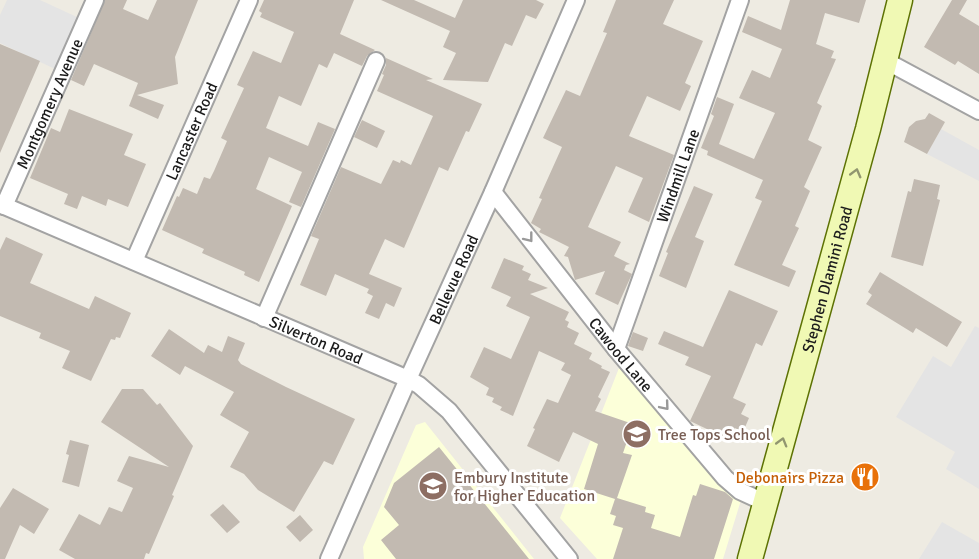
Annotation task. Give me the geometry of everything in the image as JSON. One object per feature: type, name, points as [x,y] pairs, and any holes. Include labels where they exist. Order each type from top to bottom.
[{"type":"main road","name":"Stephen Dlamini Road","points":[[750,559],[868,129],[900,0]]},
{"type":"street","name":"Montgomery Avenue","points":[[2,205],[95,0]]},
{"type":"street","name":"Lancaster Road","points":[[134,261],[249,0]]},
{"type":"street","name":"Bellevue Road","points":[[329,559],[576,0]]},
{"type":"street","name":"Windmill Lane","points":[[616,349],[740,0]]},
{"type":"street","points":[[264,318],[376,60]]},
{"type":"street","points":[[884,60],[979,111]]},
{"type":"street","name":"Cawood Lane","points":[[493,192],[616,349],[730,484],[764,502]]},
{"type":"street","name":"Silverton Road","points":[[2,205],[408,379],[449,411],[569,559]]},
{"type":"shaded area","points":[[7,0],[40,0],[79,18],[55,69],[0,43],[0,15]]},
{"type":"shaded area","points":[[941,129],[979,150],[979,181],[927,154]]},
{"type":"shaded area","points":[[975,326],[979,328],[979,489],[946,469],[955,452],[896,417],[933,356],[951,367]]},
{"type":"shaded area","name":"Tree Tops School","points":[[619,368],[741,500],[723,559],[597,559],[560,518]]},
{"type":"shaded area","name":"Embury Institute for Higher Education","points":[[425,422],[534,559],[364,559],[363,547],[416,425]]},
{"type":"shaded area","points":[[942,522],[979,543],[979,559],[919,559]]},
{"type":"building","points":[[105,0],[127,0],[123,9],[148,20],[157,0],[198,0],[175,57],[178,84],[137,95],[164,105],[158,119],[129,106],[138,83],[94,64],[84,86],[71,80]]},
{"type":"building","points":[[264,0],[354,0],[340,34],[375,50],[367,56],[362,66],[334,53],[327,68],[319,64],[301,106],[279,96],[266,128],[308,146],[318,122],[335,129],[301,207],[289,202],[302,172],[269,157],[256,189],[292,206],[259,282],[244,275],[245,272],[202,253],[204,249],[162,230],[183,188],[197,194],[204,177],[210,179],[227,141],[221,138],[244,88],[237,85],[253,51],[281,63],[294,32],[260,17],[262,13],[259,11]]},
{"type":"building","points":[[381,0],[414,0],[455,18],[463,0],[536,0],[544,4],[536,19],[526,15],[512,46],[505,43],[488,82],[443,80],[456,53],[443,47],[450,31]]},
{"type":"building","points":[[616,0],[674,0],[663,24],[703,41],[685,83],[691,86],[680,111],[647,96],[629,136],[674,155],[649,222],[628,212],[643,178],[616,166],[588,227],[621,242],[614,256],[630,264],[626,265],[624,270],[632,274],[618,305],[595,294],[605,271],[575,280],[568,257],[564,256],[569,247],[539,232],[541,229],[531,223],[542,199],[539,198],[562,147],[543,138],[566,90],[580,96],[607,33],[603,32]]},
{"type":"building","points":[[790,0],[866,0],[859,23],[825,13],[816,44],[834,51],[831,58],[836,59],[817,103],[822,106],[808,140],[822,147],[804,187],[810,191],[795,226],[799,228],[782,265],[796,271],[789,287],[734,265],[762,201],[755,198],[763,180],[707,155],[708,151],[701,148],[714,116],[711,114],[717,97],[734,104],[719,144],[754,159],[775,113],[739,98],[752,70],[770,78],[782,49],[742,32],[748,16],[781,30]]},
{"type":"building","points":[[952,0],[967,0],[959,14],[979,26],[979,74],[958,61],[955,65],[924,47]]},
{"type":"building","points":[[0,44],[40,61],[0,153]]},
{"type":"building","points":[[386,58],[433,79],[426,80],[482,104],[469,132],[466,131],[448,171],[439,167],[404,248],[385,239],[369,274],[402,288],[394,307],[386,303],[379,319],[365,313],[373,296],[367,293],[369,289],[335,274],[326,296],[300,285],[319,239],[311,236],[341,167],[381,184],[393,160],[400,163],[401,160],[411,165],[433,116],[377,91],[384,75],[382,74]]},
{"type":"building","points":[[69,109],[133,134],[124,155],[146,164],[128,207],[108,199],[106,206],[82,196],[77,209],[64,204],[68,194],[30,178],[51,128],[60,132]]},
{"type":"building","points":[[929,113],[945,122],[927,154],[904,142],[909,127],[916,121],[925,119]]},
{"type":"building","points":[[362,120],[385,131],[377,148],[354,137]]},
{"type":"building","points":[[914,179],[940,185],[937,199],[940,200],[923,266],[891,257],[908,191],[911,192]]},
{"type":"building","points":[[694,186],[713,194],[695,237],[704,241],[686,288],[659,276],[668,253],[666,252]]},
{"type":"building","points":[[6,237],[43,254],[30,283],[89,309],[95,296],[131,313],[120,338],[111,339],[91,381],[62,368],[70,351],[39,338],[41,333],[0,316],[0,250]]},
{"type":"building","points":[[504,258],[524,266],[522,270],[531,274],[528,280],[548,288],[530,294],[569,312],[565,320],[569,322],[567,327],[579,333],[574,344],[592,353],[589,359],[610,372],[598,397],[601,399],[595,411],[633,424],[623,453],[632,455],[617,498],[646,507],[645,512],[655,515],[651,528],[680,537],[693,495],[696,496],[700,484],[725,492],[733,499],[714,559],[613,559],[623,528],[613,525],[616,516],[610,514],[615,499],[584,489],[598,444],[573,432],[559,462],[527,446],[547,399],[558,403],[571,375],[561,370],[565,363],[539,351],[513,416],[500,410],[502,407],[492,402],[494,398],[486,395],[489,388],[470,377],[484,347],[511,359],[530,317],[506,306],[511,297],[491,288]]},
{"type":"building","points":[[880,272],[962,322],[947,347],[916,328],[913,333],[866,304],[872,295],[868,292]]},
{"type":"building","points":[[729,290],[778,311],[762,346],[756,343],[733,398],[746,404],[741,414],[749,418],[743,432],[735,428],[730,440],[690,421],[711,376],[685,365],[689,357],[658,344],[664,331],[703,347]]},
{"type":"building","points":[[169,329],[204,353],[208,345],[222,352],[228,336],[245,343],[238,360],[241,364],[355,419],[333,465],[324,461],[294,512],[258,490],[244,474],[230,467],[249,432],[220,415],[234,392],[185,366],[180,375],[151,356]]},
{"type":"building","points":[[633,332],[648,338],[643,351],[628,346]]},
{"type":"building","points":[[122,389],[143,389],[157,405],[160,403],[193,446],[149,554],[146,553],[144,559],[75,559],[59,550],[79,514],[100,525],[109,507],[122,512],[133,488],[117,481],[129,456],[169,467],[101,422]]},
{"type":"building","points":[[70,440],[89,445],[79,487],[62,482],[69,455],[66,454]]},
{"type":"building","name":"Embury Institute for Higher Education","points":[[439,447],[529,559],[396,559],[381,540],[399,525],[384,507],[394,483]]},
{"type":"building","points":[[13,488],[49,509],[34,534],[20,525],[5,559],[0,559],[0,508]]},
{"type":"building","points":[[223,504],[240,522],[227,533],[210,515]]},
{"type":"building","points":[[300,515],[313,530],[300,542],[286,527]]},
{"type":"place","name":"Tree Tops School","points":[[637,434]]},
{"type":"place","name":"Debonairs Pizza","points":[[865,477]]},
{"type":"place","name":"Embury Institute for Higher Education","points":[[433,486]]}]
